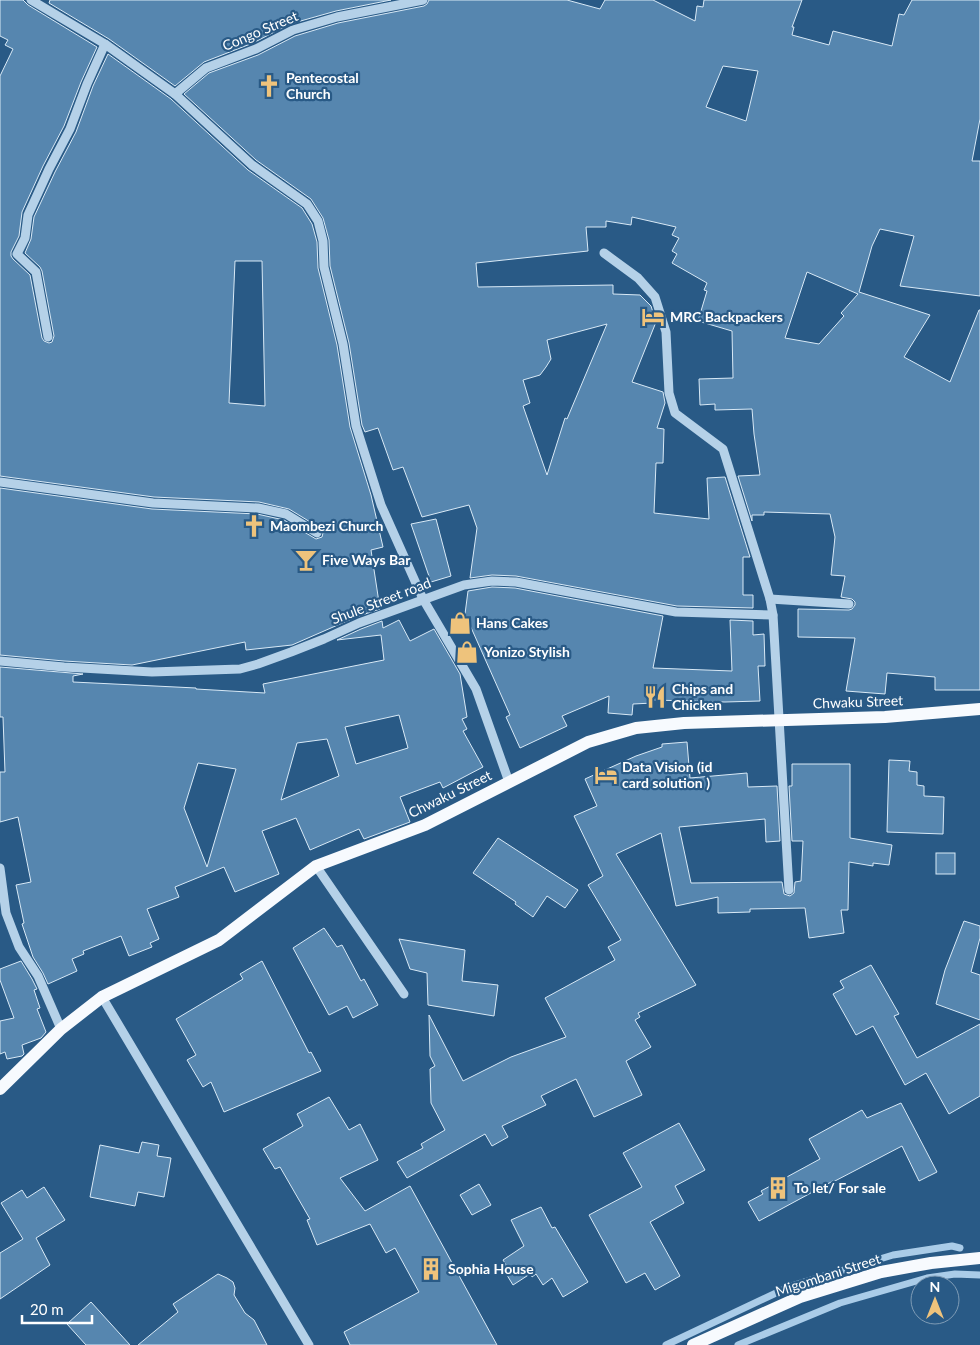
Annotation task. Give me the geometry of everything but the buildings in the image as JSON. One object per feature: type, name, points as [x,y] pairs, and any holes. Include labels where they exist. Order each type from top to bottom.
[{"type":"main road","name":"Chwaku Street","points":[[0,1089],[61,1029],[102,997],[220,940],[316,866],[425,825],[588,742],[636,728],[684,723],[886,717],[980,708]]},
{"type":"main road","name":"Migombani Street","points":[[693,1345],[800,1297],[881,1272],[931,1263],[980,1258]]},
{"type":"street","points":[[30,0],[105,44],[175,94],[252,165],[307,204],[318,222],[323,241],[324,267],[343,344],[356,426],[381,505],[423,599],[476,689],[509,782]]},
{"type":"street","name":"Congo Street","points":[[175,94],[206,68],[256,49],[293,30],[337,17],[424,0]]},
{"type":"street","points":[[48,337],[36,272],[17,254],[25,238],[28,215],[49,168],[70,129],[105,44]]},
{"type":"street","points":[[604,253],[638,278],[655,297],[666,332],[670,393],[675,413],[723,449],[770,599],[773,615],[780,719],[788,890]]},
{"type":"street","points":[[0,482],[152,503],[258,508],[286,514],[317,533]]},
{"type":"street","name":"Shule Street road","points":[[0,660],[64,667],[152,672],[240,669],[266,661],[359,622],[423,599],[464,585],[492,580],[516,582],[676,612],[773,615]]},
{"type":"street","points":[[770,599],[849,604]]},
{"type":"street","points":[[316,866],[404,994]]},
{"type":"street","points":[[0,868],[3,913],[19,947],[38,976],[61,1029]]},
{"type":"street","points":[[102,997],[310,1345]]},
{"type":"waterway","points":[[666,1345],[791,1286],[893,1255],[952,1246],[960,1248]]},
{"type":"waterway","points":[[738,1345],[840,1303],[927,1278],[955,1274],[980,1275]]},
{"type":"place","name":"Pentecostal Church","points":[[269,86]]},
{"type":"place","name":"MRC Backpackers","points":[[653,317]]},
{"type":"place","name":"Maombezi Church","points":[[254,526]]},
{"type":"place","name":"Five Ways Bar","points":[[306,560]]},
{"type":"place","name":"Hans Cakes","points":[[460,623]]},
{"type":"place","name":"Yonizo Stylish","points":[[467,652]]},
{"type":"place","name":"Chips and Chicken","points":[[655,697]]},
{"type":"place","name":"Data Vision (id card solution )","points":[[606,775]]},
{"type":"place","name":"To let/ For sale","points":[[778,1188]]},
{"type":"place","name":"Sophia House","points":[[431,1269]]}]
